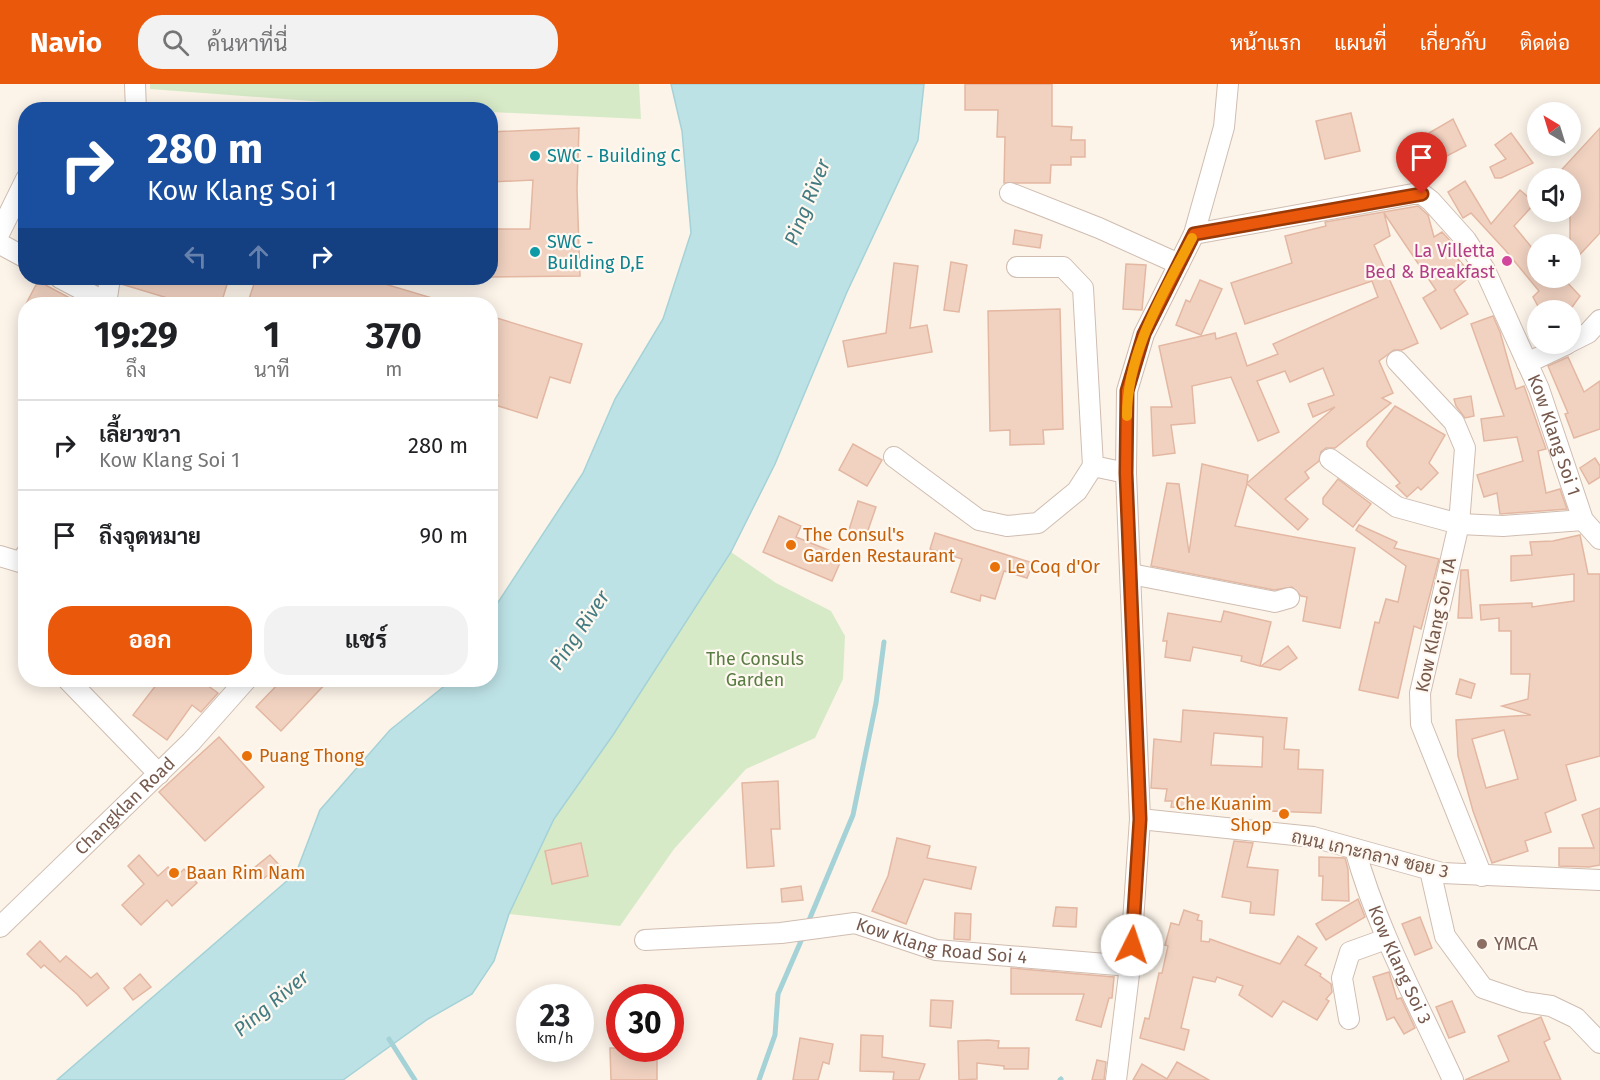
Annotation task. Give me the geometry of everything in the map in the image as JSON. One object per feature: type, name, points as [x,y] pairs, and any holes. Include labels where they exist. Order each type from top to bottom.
[{"type":"street","points":[[135,84],[136,102]]},
{"type":"street","points":[[1116,1080],[1131,966],[1140,819],[1126,473],[1127,391],[1144,334],[1194,234],[1224,127],[1228,84]]},
{"type":"street","points":[[1010,193],[1099,228],[1179,264]]},
{"type":"street","name":"Kow Klang Soi 1","points":[[1194,234],[1422,194],[1466,240],[1485,270],[1539,389],[1583,520],[1600,539]]},
{"type":"street","points":[[0,232],[18,195]]},
{"type":"street","points":[[0,244],[18,254]]},
{"type":"street","points":[[894,457],[979,520],[1007,526],[1038,523],[1077,491],[1093,466],[1083,288],[1063,267],[1017,267]]},
{"type":"street","points":[[73,285],[94,297]]},
{"type":"street","points":[[1581,337],[1588,333],[1600,320]]},
{"type":"street","points":[[1527,363],[1546,354]]},
{"type":"street","name":"Kow Klang Soi 1A","points":[[1397,361],[1454,422],[1465,448],[1459,524],[1420,693],[1421,724],[1482,876]]},
{"type":"street","points":[[1330,459],[1397,507],[1459,524],[1503,526],[1583,520]]},
{"type":"street","points":[[1093,466],[1126,473]]},
{"type":"street","points":[[0,556],[18,561]]},
{"type":"street","points":[[1131,574],[1275,602],[1288,598]]},
{"type":"street","points":[[75,687],[159,774]]},
{"type":"street","name":"Changklan Road","points":[[0,927],[191,742],[240,687]]},
{"type":"street","name":"ถนน เกาะกลาง ซอย 3","points":[[1140,819],[1313,837],[1430,870],[1482,876],[1600,880]]},
{"type":"street","name":"Kow Klang Soi 3","points":[[1354,849],[1365,888],[1386,939],[1452,1080]]},
{"type":"street","points":[[1430,870],[1445,936],[1483,988],[1524,1002],[1551,1006],[1576,1018],[1600,1043]]},
{"type":"street","name":"Kow Klang Road Soi 4","points":[[645,940],[805,931],[855,923],[936,950],[1131,966]]},
{"type":"street","points":[[1349,1019],[1342,978],[1350,952],[1386,939]]},
{"type":"green space","points":[[150,84],[639,84],[641,119],[498,112],[498,102],[323,102],[150,89]]},
{"type":"green space","name":"The Consuls Garden","points":[[731,552],[776,583],[831,611],[845,636],[843,679],[815,738],[746,769],[674,849],[620,926],[509,914],[554,819],[613,735]]},
{"type":"water","name":"Ping River","points":[[671,84],[924,84],[918,140],[847,292],[775,464],[731,552],[613,735],[554,819],[509,914],[494,961],[472,994],[428,1019],[343,1080],[57,1080],[296,873],[320,810],[390,730],[443,687],[498,687],[498,602],[583,473],[615,399],[663,319],[691,233],[682,131]]},
{"type":"building","points":[[965,84],[1052,84],[1052,126],[1072,127],[1071,140],[1085,140],[1085,157],[1071,157],[1071,165],[1051,165],[1050,183],[1004,183],[1005,137],[997,137],[998,110],[965,110]]},
{"type":"building","points":[[1351,113],[1360,151],[1325,159],[1316,121]]},
{"type":"building","points":[[1453,119],[1466,146],[1445,157],[1441,148],[1427,156],[1417,140]]},
{"type":"building","points":[[579,128],[577,189],[580,276],[498,277],[498,229],[530,229],[533,180],[498,182],[498,132]]},
{"type":"building","points":[[1600,128],[1600,233],[1581,253],[1581,234],[1570,234],[1570,222],[1581,222],[1581,168],[1563,168],[1574,156],[1581,156],[1581,149]]},
{"type":"building","points":[[1511,133],[1533,163],[1501,178],[1495,178],[1490,167],[1506,159],[1495,145]]},
{"type":"building","points":[[1465,181],[1491,224],[1520,190],[1527,196],[1527,212],[1514,226],[1527,242],[1527,276],[1471,213],[1463,218],[1448,192]]},
{"type":"building","points":[[1418,206],[1428,215],[1434,237],[1442,232],[1456,247],[1462,256],[1458,259],[1472,275],[1454,290],[1468,314],[1441,329],[1423,298],[1436,290],[1384,213],[1390,236],[1374,245],[1418,343],[1402,350],[1394,350],[1379,361],[1393,393],[1382,398],[1391,403],[1335,448],[1326,448],[1321,452],[1319,461],[1305,472],[1309,478],[1285,499],[1308,519],[1298,530],[1247,484],[1235,526],[1355,548],[1340,628],[1303,621],[1307,597],[1301,596],[1292,587],[1274,590],[1151,566],[1167,483],[1179,484],[1189,553],[1202,464],[1248,475],[1247,483],[1335,407],[1313,417],[1308,404],[1334,395],[1323,368],[1290,382],[1285,371],[1257,381],[1279,432],[1258,441],[1231,377],[1192,386],[1195,423],[1171,425],[1175,453],[1153,456],[1151,407],[1172,407],[1159,346],[1215,333],[1216,339],[1236,333],[1247,366],[1278,354],[1273,344],[1378,297],[1372,281],[1245,324],[1231,283],[1292,263],[1285,236],[1326,226],[1325,222]]},
{"type":"building","points":[[1015,230],[1042,235],[1040,248],[1013,244]]},
{"type":"building","points":[[951,262],[967,265],[959,312],[944,310]]},
{"type":"building","points":[[894,263],[918,266],[910,328],[927,325],[932,352],[848,367],[843,341],[886,333]]},
{"type":"building","points":[[1126,264],[1146,265],[1142,310],[1123,309]]},
{"type":"building","points":[[1200,280],[1222,289],[1201,335],[1176,325],[1186,300],[1190,302]]},
{"type":"building","points":[[36,285],[45,285],[68,297],[30,297]]},
{"type":"building","points":[[124,285],[227,285],[223,297],[164,297]]},
{"type":"building","points":[[254,285],[388,285],[429,297],[250,297]]},
{"type":"building","points":[[1537,288],[1572,288],[1580,296],[1577,300],[1535,300],[1533,297],[1539,291]]},
{"type":"building","points":[[1060,309],[1063,429],[1043,430],[1044,444],[1010,445],[1010,430],[990,431],[988,311]]},
{"type":"building","points":[[1493,316],[1500,332],[1516,389],[1524,386],[1546,449],[1538,451],[1546,493],[1560,489],[1567,509],[1500,514],[1497,493],[1484,497],[1477,475],[1523,461],[1517,437],[1484,441],[1481,419],[1504,416],[1471,324]]},
{"type":"building","points":[[498,318],[582,344],[570,383],[550,377],[537,418],[498,406]]},
{"type":"building","points":[[1568,357],[1584,392],[1600,381],[1600,429],[1574,438],[1565,414],[1568,413],[1548,366]]},
{"type":"building","points":[[1471,396],[1474,416],[1465,418],[1454,399]]},
{"type":"building","points":[[1395,406],[1445,435],[1429,463],[1438,473],[1421,490],[1418,487],[1407,497],[1396,486],[1400,483],[1367,446],[1367,442]]},
{"type":"building","points":[[853,444],[882,460],[867,486],[839,470]]},
{"type":"building","points":[[1595,458],[1600,466],[1600,477],[1589,484],[1580,468]]},
{"type":"building","points":[[1338,479],[1371,504],[1353,527],[1323,504],[1323,498]]},
{"type":"building","points":[[858,501],[876,507],[865,539],[848,533]]},
{"type":"building","name":"The Consul's Garden Restaurant","points":[[779,516],[801,526],[796,537],[843,556],[832,581],[763,552]]},
{"type":"building","points":[[1359,525],[1397,542],[1394,548],[1439,559],[1421,629],[1414,626],[1398,698],[1359,690],[1375,622],[1379,623],[1386,599],[1398,602],[1406,566],[1356,530]]},
{"type":"building","name":"Le Coq d'Or","points":[[935,533],[1033,563],[1027,578],[1004,571],[995,599],[981,595],[980,601],[951,592],[962,559],[930,549]]},
{"type":"building","points":[[1580,535],[1588,574],[1600,574],[1600,756],[1566,765],[1576,800],[1545,813],[1551,832],[1525,841],[1528,851],[1492,863],[1473,811],[1458,756],[1456,720],[1531,715],[1502,706],[1528,699],[1530,674],[1511,674],[1511,631],[1499,631],[1499,618],[1481,620],[1480,605],[1532,603],[1532,607],[1574,601],[1574,574],[1511,581],[1511,556],[1532,555],[1530,542],[1553,541]],"holes":[[[1504,730],[1518,779],[1486,788],[1472,739]]]},
{"type":"building","points":[[1461,570],[1468,570],[1472,618],[1458,618]]},
{"type":"building","points":[[1224,611],[1271,622],[1260,666],[1241,661],[1242,656],[1193,647],[1190,661],[1165,657],[1167,641],[1163,641],[1168,613],[1221,622]]},
{"type":"building","points":[[1288,646],[1297,658],[1280,670],[1261,666]]},
{"type":"building","points":[[1460,679],[1475,684],[1471,698],[1456,694]]},
{"type":"building","points":[[155,687],[210,687],[218,693],[201,712],[192,705],[167,740],[133,715]]},
{"type":"building","points":[[275,687],[322,687],[281,731],[256,707]]},
{"type":"building","points":[[1183,710],[1287,718],[1284,749],[1299,750],[1298,769],[1323,770],[1321,813],[1171,807],[1172,801],[1165,801],[1167,789],[1151,788],[1154,739],[1181,742]],"holes":[[[1214,733],[1263,737],[1262,767],[1211,765]]]},
{"type":"building","points":[[219,737],[264,787],[205,841],[159,792]]},
{"type":"building","points":[[778,781],[780,829],[771,829],[774,866],[747,868],[742,783]]},
{"type":"building","points":[[1600,808],[1600,865],[1559,866],[1559,848],[1594,848],[1582,815]]},
{"type":"building","points":[[897,838],[930,846],[927,858],[976,867],[971,889],[924,879],[906,924],[872,911],[888,876]]},
{"type":"building","points":[[1234,841],[1253,843],[1247,867],[1278,870],[1274,915],[1250,913],[1251,902],[1222,897]]},
{"type":"building","points":[[581,843],[588,876],[552,884],[545,851]]},
{"type":"building","points":[[139,855],[158,876],[168,867],[176,877],[184,869],[197,883],[172,906],[167,900],[141,925],[122,905],[144,884],[128,866]]},
{"type":"building","points":[[270,855],[280,866],[263,879],[254,868]]},
{"type":"building","points":[[1319,857],[1345,858],[1348,869],[1349,901],[1322,900],[1323,876],[1319,876]]},
{"type":"building","points":[[801,886],[803,900],[782,902],[781,889]]},
{"type":"building","points":[[1358,899],[1365,917],[1326,940],[1316,924]]},
{"type":"building","points":[[1056,907],[1077,908],[1076,927],[1053,926]]},
{"type":"building","points":[[1184,910],[1199,915],[1197,920],[1202,921],[1201,941],[1209,942],[1210,939],[1280,964],[1298,936],[1317,948],[1305,965],[1321,974],[1320,976],[1331,984],[1332,992],[1326,999],[1329,1001],[1317,1020],[1283,1001],[1272,1017],[1239,995],[1243,986],[1217,977],[1215,982],[1193,977],[1181,1028],[1189,1030],[1184,1050],[1140,1038],[1145,1018],[1149,1019],[1159,973],[1162,973],[1168,946],[1165,945],[1171,923],[1179,925]]},
{"type":"building","points":[[955,913],[971,914],[970,940],[954,939]]},
{"type":"building","points":[[1420,917],[1432,948],[1415,955],[1402,924]]},
{"type":"building","points":[[40,941],[60,962],[66,956],[91,978],[97,973],[109,988],[87,1006],[44,965],[41,968],[27,954]]},
{"type":"building","points":[[1011,968],[1114,977],[1112,998],[1109,998],[1101,1027],[1076,1020],[1084,994],[1011,994]]},
{"type":"building","points":[[1389,972],[1397,999],[1401,998],[1415,1028],[1404,1034],[1394,1017],[1387,1020],[1373,977]]},
{"type":"building","points":[[140,974],[151,987],[133,1000],[124,988]]},
{"type":"building","points":[[931,1000],[953,1001],[951,1028],[930,1026]]},
{"type":"building","points":[[1452,1001],[1465,1032],[1449,1038],[1436,1007]]},
{"type":"building","points":[[1541,1017],[1550,1039],[1544,1042],[1561,1080],[1465,1080],[1509,1061],[1498,1036]]},
{"type":"building","points":[[861,1035],[883,1036],[882,1057],[925,1064],[919,1080],[893,1080],[894,1072],[860,1071]]},
{"type":"building","points":[[800,1038],[833,1044],[829,1064],[823,1062],[818,1080],[793,1080]]},
{"type":"building","points":[[958,1041],[999,1041],[998,1048],[1029,1048],[1028,1069],[1004,1069],[1004,1066],[977,1063],[977,1079],[959,1080]]},
{"type":"building","points":[[1097,1060],[1106,1062],[1104,1080],[1092,1080]]},
{"type":"building","points":[[610,1062],[657,1062],[657,1080],[611,1080]]},
{"type":"building","points":[[1177,1062],[1209,1080],[1133,1080],[1142,1064],[1167,1079]]},
{"type":"waterway","points":[[807,925],[853,815],[876,703],[884,642]]},
{"type":"waterway","points":[[759,1080],[775,1035],[778,994],[804,934]]},
{"type":"waterway","points":[[389,1039],[415,1080]]},
{"type":"slow traffic","points":[[1127,416],[1127,391],[1144,334],[1192,238]]},
{"type":"place","name":"SWC - Building C","points":[[535,156]]},
{"type":"place","name":"SWC - Building D,E","points":[[535,252]]},
{"type":"place","name":"La Villetta Bed & Breakfast","points":[[1507,261]]},
{"type":"place","name":"The Consul's Garden Restaurant","points":[[791,545]]},
{"type":"place","name":"Le Coq d'Or","points":[[995,567]]},
{"type":"place","name":"Puang Thong","points":[[247,756]]},
{"type":"place","name":"Che Kuanim Shop","points":[[1284,814]]},
{"type":"place","name":"Baan Rim Nam","points":[[174,873]]},
{"type":"place","name":"YMCA","points":[[1482,944]]},
{"type":"route","points":[[1132,945],[1140,819],[1126,473],[1127,391],[1144,334],[1194,234],[1422,194]]}]
